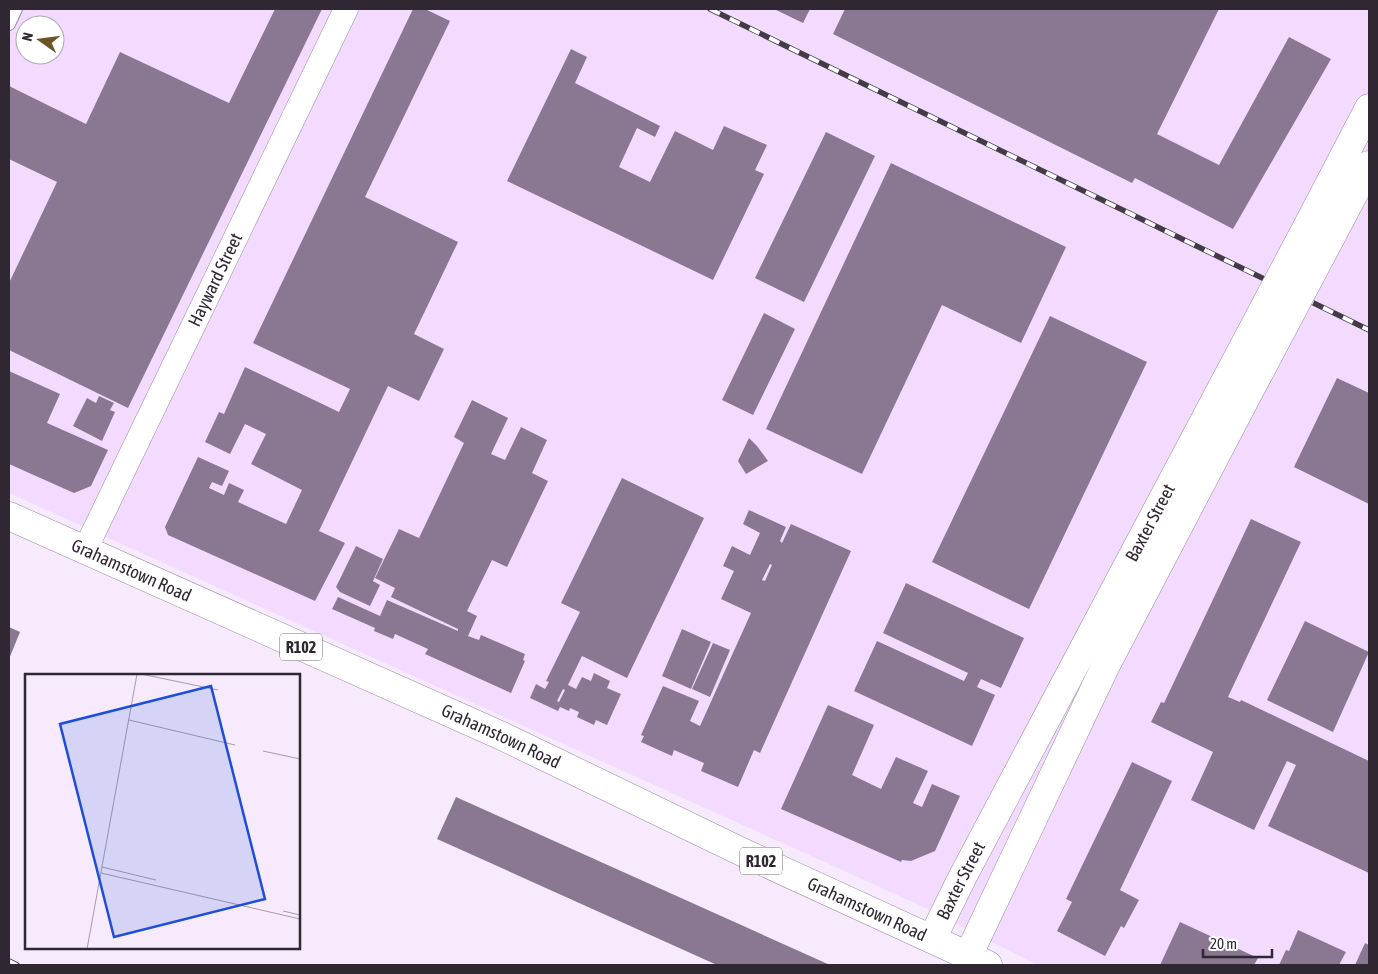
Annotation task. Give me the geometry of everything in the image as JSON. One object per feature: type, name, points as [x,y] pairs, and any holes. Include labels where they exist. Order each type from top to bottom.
[{"type":"main road","name":"Baxter Street","points":[[978,961],[1104,667],[1241,407],[1319,231],[1369,108]]},
{"type":"main road","name":"Baxter Street","points":[[932,939],[963,876],[1218,394],[1319,231],[1369,165]]},
{"type":"main road","name":"Grahamstown Road","points":[[9,516],[510,740],[742,852],[978,961]]},
{"type":"street","name":"Hayward Street","points":[[84,550],[346,9]]},
{"type":"lane","points":[[9,24],[16,9]]},
{"type":"shaded area","points":[[9,9],[1369,9],[1369,965],[1037,965],[915,903],[9,493]]},
{"type":"building","points":[[275,9],[322,9],[128,408],[9,350],[9,283],[57,182],[9,159],[9,86],[86,124],[120,52],[229,103]]},
{"type":"building","points":[[413,9],[425,9],[450,21],[365,197],[458,242],[414,334],[444,349],[419,401],[388,386],[319,531],[345,543],[315,601],[168,535],[165,527],[198,457],[229,471],[222,486],[212,482],[209,488],[224,495],[229,483],[244,490],[238,502],[286,524],[302,490],[251,464],[266,434],[245,424],[230,454],[205,442],[219,412],[224,414],[245,367],[339,412],[350,389],[253,343]]},
{"type":"building","points":[[774,9],[810,9],[803,23]]},
{"type":"building","points":[[845,9],[1219,9],[1157,134],[1219,165],[1289,37],[1331,59],[1233,229],[1135,178],[1132,183],[833,34]]},
{"type":"building","points":[[571,49],[587,57],[575,83],[660,126],[655,137],[637,128],[619,167],[650,182],[675,131],[713,150],[724,126],[767,145],[755,170],[764,174],[713,280],[507,181]]},
{"type":"building","points":[[826,132],[875,156],[804,302],[755,278]]},
{"type":"building","points":[[891,163],[1066,247],[1021,343],[942,305],[862,474],[766,429]]},
{"type":"building","points":[[764,313],[795,329],[753,415],[722,400]]},
{"type":"building","points":[[1050,316],[1147,362],[1029,609],[932,562]]},
{"type":"building","points":[[9,371],[60,394],[47,423],[108,450],[91,486],[74,493],[9,464]]},
{"type":"building","points":[[1337,378],[1369,393],[1369,504],[1294,467]]},
{"type":"building","points":[[99,396],[114,403],[110,410],[115,412],[102,441],[73,426],[87,398],[96,403]]},
{"type":"building","points":[[472,400],[508,418],[491,454],[505,460],[521,427],[547,440],[532,473],[548,481],[507,567],[492,560],[467,611],[477,616],[468,636],[479,640],[481,635],[525,654],[523,660],[525,661],[511,693],[425,654],[428,649],[395,634],[393,639],[374,631],[375,628],[332,609],[338,597],[380,616],[387,600],[458,631],[458,629],[391,597],[395,588],[375,578],[399,529],[419,538],[464,443],[454,437]]},
{"type":"building","points":[[749,438],[768,461],[746,474],[738,461]]},
{"type":"building","points":[[622,478],[704,518],[627,678],[582,656],[568,685],[576,689],[582,677],[591,681],[594,673],[610,681],[607,688],[621,694],[607,725],[596,720],[594,725],[577,717],[579,712],[570,708],[569,711],[560,707],[558,711],[530,698],[536,684],[545,689],[549,682],[546,681],[580,612],[561,603]],"holes":[[[563,689],[565,690],[559,702],[557,701]]]},
{"type":"building","points":[[749,510],[786,527],[780,541],[782,543],[791,524],[851,551],[760,753],[754,750],[738,787],[701,771],[704,763],[674,750],[672,756],[641,742],[644,736],[641,735],[663,686],[699,701],[690,721],[700,726],[751,613],[721,599],[734,571],[723,566],[732,546],[750,555],[760,533],[743,524]],"holes":[[[770,564],[772,565],[765,581],[762,580]]]},
{"type":"building","points":[[1251,519],[1301,542],[1228,697],[1240,702],[1241,700],[1369,761],[1369,873],[1268,826],[1296,765],[1287,761],[1254,830],[1191,800],[1213,752],[1151,722],[1161,702],[1164,703]]},
{"type":"building","points":[[356,546],[383,559],[373,581],[380,585],[370,606],[340,592],[336,587]]},
{"type":"building","points":[[906,583],[1024,638],[1001,688],[981,679],[977,687],[995,695],[972,746],[854,691],[877,641],[964,681],[968,673],[883,633]]},
{"type":"building","points":[[1305,621],[1369,652],[1333,732],[1267,700]]},
{"type":"building","points":[[9,627],[20,632],[9,659]]},
{"type":"building","points":[[682,629],[711,642],[691,689],[662,676]]},
{"type":"building","points":[[713,643],[730,650],[710,697],[692,689]]},
{"type":"building","points":[[828,705],[874,725],[852,775],[881,789],[896,757],[928,771],[913,803],[922,807],[932,784],[960,796],[935,851],[911,861],[902,860],[901,862],[781,809]]},
{"type":"building","points":[[1132,762],[1172,781],[1120,890],[1139,900],[1124,928],[1121,926],[1105,956],[1057,931],[1072,902],[1066,899]]},
{"type":"building","points":[[456,797],[830,965],[717,965],[437,839]]},
{"type":"building","points":[[1180,922],[1258,958],[1254,965],[1160,965]]},
{"type":"building","points":[[1298,930],[1346,952],[1339,965],[1279,965],[1286,950],[1289,951]]},
{"type":"building","points":[[1365,943],[1369,945],[1369,965],[1355,965]]},
{"type":"railway","points":[[710,9],[1369,330]]},
{"type":"railway","points":[[9,961],[17,965]]}]
